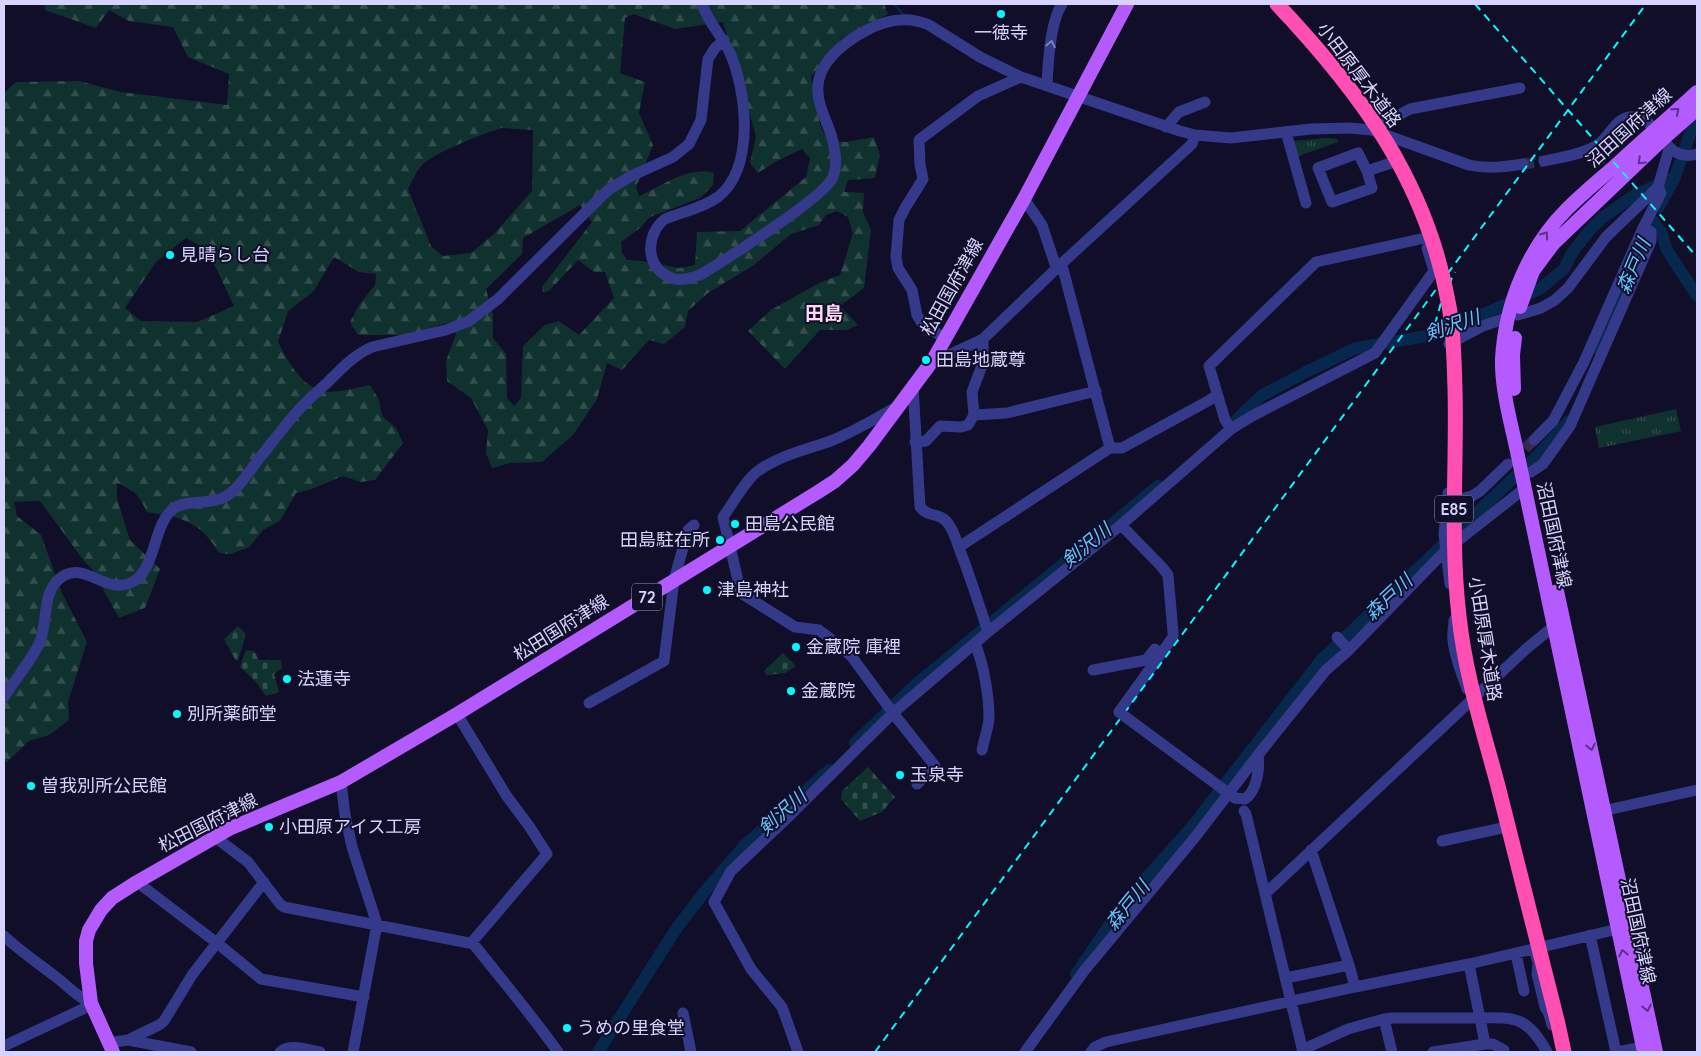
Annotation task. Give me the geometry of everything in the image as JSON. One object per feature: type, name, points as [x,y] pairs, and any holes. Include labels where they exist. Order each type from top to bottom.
[{"type":"highway","name":"小田原厚木道路","points":[[1277,4],[1339,73],[1369,113],[1393,152],[1422,211],[1441,270],[1454,346],[1455,576],[1459,618],[1476,704],[1556,1014],[1564,1052]]},
{"type":"highway","name":"小田原厚木道路","points":[[1289,4],[1346,67],[1376,109],[1401,149],[1430,209],[1449,268],[1457,306],[1462,346],[1464,390],[1464,576],[1468,617],[1485,701],[1543,922],[1571,1052]]},
{"type":"main road","name":"松田国府津線","points":[[110,1048],[91,1003],[86,963],[86,941],[89,930],[101,910],[112,898],[231,828],[341,782],[457,714],[835,481],[853,465],[932,360],[1024,199],[1127,4]]},
{"type":"main road","name":"沼田国府津線","points":[[1662,139],[1697,92]]},
{"type":"main road","name":"沼田国府津線","points":[[1648,1050],[1528,480],[1518,459],[1506,397],[1502,360],[1515,309],[1527,274],[1528,261],[1546,233],[1566,209],[1662,139],[1693,112]]},
{"type":"main road","name":"沼田国府津線","points":[[1528,480],[1554,626],[1599,811],[1618,929],[1648,1050]]},
{"type":"street","points":[[702,4],[724,40],[739,78],[743,132],[742,156],[735,176],[711,201],[665,219],[653,234],[650,247],[653,261],[661,271],[672,278],[685,279],[702,274],[815,196],[832,179],[837,163],[833,138],[818,93],[822,69],[830,58],[859,35],[886,22],[903,20],[920,22],[932,27],[980,57],[1020,77],[1166,127],[1195,135],[1231,138],[1329,128],[1372,130],[1481,168],[1523,164]]},
{"type":"street","points":[[1047,86],[1049,54],[1056,19],[1062,4]]},
{"type":"street","points":[[798,1052],[782,1007],[751,969],[714,902],[731,871],[783,822],[889,708],[975,643],[1121,525],[1229,426],[1375,353],[1434,271],[1407,193],[1372,130],[1323,65],[1268,4]]},
{"type":"street","points":[[4,697],[39,644],[44,630],[49,596],[57,582],[69,574],[83,573],[114,586],[135,580],[145,567],[166,518],[174,508],[212,501],[230,494],[296,412],[350,360],[372,347],[446,330],[469,321],[498,298],[608,190],[632,176],[673,157],[689,144],[701,120],[708,59],[715,48],[724,40]]},
{"type":"street","points":[[945,338],[923,324],[917,315],[912,290],[898,268],[896,257],[899,220],[923,179],[920,165],[919,140],[978,96],[1020,77]]},
{"type":"street","points":[[1372,130],[1410,109],[1520,88]]},
{"type":"street","points":[[1166,127],[1179,112],[1205,102]]},
{"type":"street","points":[[1544,161],[1597,146],[1618,122],[1627,117],[1643,119],[1679,154],[1694,155]]},
{"type":"street","points":[[1286,132],[1306,203]]},
{"type":"street","points":[[932,360],[947,356],[983,339],[1059,266],[1192,144],[1195,135]]},
{"type":"street","points":[[1534,440],[1553,421],[1584,362],[1647,230],[1661,193],[1658,187],[1662,139]]},
{"type":"street","points":[[1358,153],[1367,171],[1372,188],[1332,202],[1318,168],[1358,153]]},
{"type":"street","points":[[1367,171],[1391,163]]},
{"type":"street","points":[[1557,1052],[1549,1014],[1545,1007],[1537,974],[1538,963],[1452,638],[1455,630],[1444,534],[1448,502],[1449,406],[1447,344],[1515,309],[1541,308],[1555,300],[1568,288],[1606,237],[1658,187]]},
{"type":"street","points":[[1024,199],[1042,225],[1055,264],[1063,269],[1110,448]]},
{"type":"street","points":[[1025,1052],[1084,971],[1196,836],[1326,670],[1349,650],[1445,551],[1544,464],[1570,426],[1651,241],[1647,230]]},
{"type":"street","points":[[1229,426],[1217,395],[1209,366],[1316,262],[1424,238]]},
{"type":"street","points":[[915,442],[926,441],[940,426],[961,427],[968,425],[974,416],[972,392],[982,363],[983,339]]},
{"type":"street","points":[[913,386],[920,507],[925,514],[939,516],[946,521],[954,534],[988,632]]},
{"type":"street","points":[[974,416],[1007,413],[1096,391]]},
{"type":"street","points":[[959,547],[1110,448],[1122,448],[1217,395]]},
{"type":"street","points":[[900,405],[850,433],[829,442],[784,456],[758,471],[751,477],[723,517],[741,593],[795,627],[819,630],[852,657],[935,766],[917,784]]},
{"type":"street","points":[[1448,502],[1472,496],[1518,459]]},
{"type":"street","points":[[589,703],[664,661],[674,580],[688,530],[694,525]]},
{"type":"street","points":[[1121,525],[1168,575],[1173,637],[1119,712],[1235,798],[1245,799],[1252,791],[1259,770],[1258,755]]},
{"type":"street","points":[[1094,670],[1146,660],[1173,624]]},
{"type":"street","points":[[1266,893],[1470,701],[1545,632],[1554,626]]},
{"type":"street","points":[[1337,637],[1349,650]]},
{"type":"street","points":[[975,643],[979,652],[988,697],[989,721],[982,750]]},
{"type":"street","points":[[215,837],[248,862],[284,907],[469,943],[472,942],[547,854],[530,826],[506,795],[457,714]]},
{"type":"street","points":[[341,782],[345,815],[352,847],[377,924],[353,1052]]},
{"type":"street","points":[[1599,811],[1697,790]]},
{"type":"street","points":[[1244,811],[1266,893],[1303,1051],[1348,1030],[1384,1019],[1503,1018],[1524,1023],[1537,1036],[1546,1052]]},
{"type":"street","points":[[1442,841],[1502,828]]},
{"type":"street","points":[[1311,850],[1355,988]]},
{"type":"street","points":[[137,882],[217,943],[261,980],[364,996]]},
{"type":"street","points":[[110,1048],[164,1021],[192,975],[264,882]]},
{"type":"street","points":[[1091,1052],[1095,1047],[1106,1042],[1516,954],[1618,929]]},
{"type":"street","points":[[1590,935],[1617,1052],[1648,1050]]},
{"type":"street","points":[[4,936],[80,998],[91,1003],[85,1008],[4,1046]]},
{"type":"street","points":[[472,942],[505,985],[532,1015],[558,1052]]},
{"type":"street","points":[[1516,954],[1524,991]]},
{"type":"street","points":[[1468,964],[1485,1044]]},
{"type":"street","points":[[1286,978],[1349,965]]},
{"type":"street","points":[[683,1013],[691,1052]]},
{"type":"street","points":[[1384,1019],[1392,1052]]},
{"type":"street","points":[[128,1040],[192,1052]]},
{"type":"street","points":[[1433,1052],[1485,1044],[1493,1044],[1504,1050],[1504,1052]]},
{"type":"street","points":[[280,1052],[284,1049],[292,1048],[320,1052]]},
{"type":"green space","points":[[45,4],[884,4],[888,14],[842,38],[811,77],[820,125],[828,141],[846,142],[874,137],[880,155],[875,178],[848,180],[844,192],[864,193],[863,212],[871,230],[864,288],[840,306],[858,325],[847,330],[820,330],[785,369],[748,331],[771,310],[819,283],[840,275],[853,233],[848,217],[837,211],[826,215],[819,225],[791,234],[754,265],[708,293],[688,311],[685,327],[664,344],[649,340],[622,370],[607,363],[597,399],[573,435],[542,462],[510,463],[492,468],[486,453],[488,430],[471,398],[447,381],[446,361],[456,334],[447,323],[406,335],[358,335],[350,322],[359,305],[375,285],[376,274],[359,272],[334,257],[313,292],[288,311],[278,342],[297,374],[304,381],[319,390],[328,392],[349,390],[370,385],[379,400],[382,416],[396,428],[403,443],[375,480],[361,482],[343,476],[309,490],[296,493],[280,521],[263,530],[249,547],[231,554],[219,553],[205,534],[189,522],[147,512],[135,494],[117,483],[117,499],[130,540],[160,569],[145,608],[119,618],[92,569],[40,501],[14,502],[17,516],[41,535],[62,593],[87,642],[68,702],[69,720],[49,735],[29,741],[7,762],[4,762],[4,93],[16,82],[79,81],[121,92],[227,105],[229,74],[188,57],[173,27],[129,21],[109,10],[96,28],[45,10]],"holes":[[[634,14],[675,29],[723,22],[756,136],[750,163],[758,173],[775,162],[802,149],[810,158],[806,177],[740,231],[697,232],[695,265],[679,268],[627,260],[622,253],[621,242],[640,228],[650,217],[700,198],[713,185],[714,173],[694,172],[684,175],[639,196],[636,187],[653,145],[639,113],[645,82],[620,73],[625,18]],[[501,128],[533,130],[532,191],[494,234],[471,253],[443,256],[431,246],[408,189],[422,165],[438,154]],[[580,205],[592,222],[542,287],[543,292],[549,291],[578,260],[594,272],[605,272],[614,298],[579,335],[559,321],[545,325],[523,346],[521,398],[514,406],[507,398],[506,354],[493,338],[493,315],[486,289],[522,254],[523,238]],[[186,238],[207,249],[234,306],[197,322],[141,321],[125,308],[156,262]]]},
{"type":"green space","points":[[1337,139],[1338,142],[1296,157],[1292,141]]},
{"type":"green space","points":[[1676,409],[1681,431],[1599,448],[1595,427]]},
{"type":"green space","points":[[238,626],[246,634],[238,660],[236,661],[224,639]]},
{"type":"green space","points":[[246,650],[254,651],[259,660],[281,660],[282,668],[274,674],[279,692],[266,696],[255,681],[240,667]]},
{"type":"green space","points":[[783,653],[796,666],[785,673],[767,675],[764,671]]},
{"type":"green space","points":[[868,767],[895,797],[882,812],[860,821],[841,799],[842,791]]},
{"type":"waterway","points":[[894,4],[903,14]]},
{"type":"waterway","name":"森戸川","points":[[1659,207],[1675,177],[1697,114]]},
{"type":"waterway","name":"剣沢川","points":[[1231,425],[1261,396],[1356,348],[1439,334],[1540,289],[1564,269],[1572,253],[1602,218],[1633,196],[1675,177]]},
{"type":"waterway","points":[[1652,220],[1661,232],[1667,250],[1697,296]]},
{"type":"waterway","name":"森戸川","points":[[1598,349],[1643,241]]},
{"type":"waterway","name":"森戸川","points":[[1076,974],[1114,918],[1191,828],[1322,659],[1538,455],[1569,421]]},
{"type":"waterway","name":"剣沢川","points":[[855,743],[914,686],[1158,486]]},
{"type":"waterway","name":"剣沢川","points":[[598,1052],[676,929],[706,890],[745,845],[829,770]]},
{"type":"tunnel","points":[[1523,164],[1544,161]]},
{"type":"tunnel","points":[[1513,460],[1534,440]]},
{"type":"railway","points":[[1475,4],[1697,257]]},
{"type":"railway","points":[[875,1052],[1646,4]]},
{"type":"railway","points":[[1431,338],[1443,296],[1455,272]]},
{"type":"place","name":"一徳寺","points":[[1001,14]]},
{"type":"place","name":"見晴らし台","points":[[170,255]]},
{"type":"place","name":"田島地蔵尊","points":[[926,360]]},
{"type":"place","name":"田島公民館","points":[[735,524]]},
{"type":"place","name":"田島駐在所","points":[[720,540]]},
{"type":"place","name":"津島神社","points":[[707,590]]},
{"type":"place","name":"金蔵院 庫裡","points":[[796,647]]},
{"type":"place","name":"法蓮寺","points":[[287,679]]},
{"type":"place","name":"金蔵院","points":[[791,691]]},
{"type":"place","name":"別所薬師堂","points":[[177,714]]},
{"type":"place","name":"玉泉寺","points":[[900,775]]},
{"type":"place","name":"曽我別所公民館","points":[[31,786]]},
{"type":"place","name":"小田原アイス工房","points":[[269,827]]},
{"type":"place","name":"うめの里食堂","points":[[567,1028]]},
{"type":"district","name":"田島","points":[[824,313]]}]
